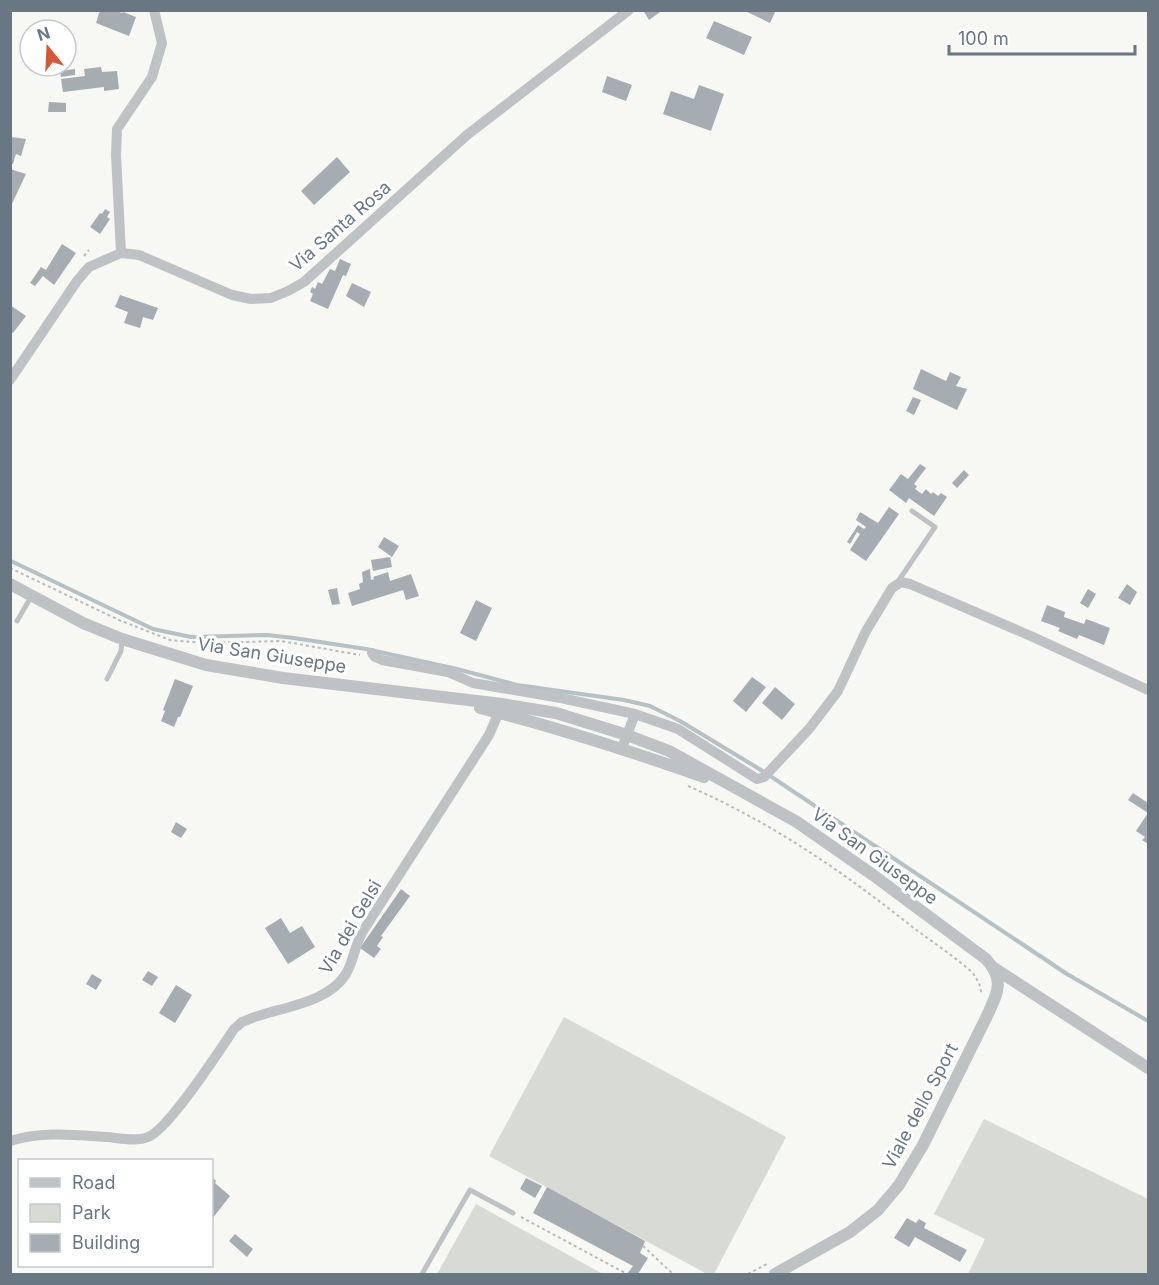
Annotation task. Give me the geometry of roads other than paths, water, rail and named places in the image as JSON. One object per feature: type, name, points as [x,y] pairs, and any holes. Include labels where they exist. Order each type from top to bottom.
[{"type":"street","points":[[10,380],[77,281],[89,267],[121,253],[116,155],[117,129],[152,77],[162,43],[154,10]]},
{"type":"street","name":"Via Santa Rosa","points":[[121,253],[139,255],[232,295],[251,299],[271,298],[288,291],[304,282],[467,135],[629,10]]},
{"type":"street","name":"Via San Giuseppe","points":[[10,584],[83,623],[164,653],[240,672],[435,697],[501,709],[556,713],[669,751],[797,822],[977,951],[994,968],[1149,1068]]},
{"type":"street","points":[[368,655],[382,660],[448,672],[473,683],[561,698],[635,714],[678,729],[757,779],[767,774],[809,729],[838,691],[866,631],[896,584],[910,584],[1149,690]]},
{"type":"street","name":"Via San Giuseppe","points":[[501,709],[728,785]]},
{"type":"street","name":"Via dei Gelsi","points":[[10,1141],[33,1135],[70,1134],[137,1139],[150,1137],[157,1132],[189,1094],[234,1029],[242,1022],[316,998],[337,986],[345,974],[363,931],[489,735],[501,709]]},
{"type":"street","points":[[622,748],[635,714]]},
{"type":"street","name":"Viale dello Sport","points":[[775,1275],[850,1232],[878,1210],[899,1185],[923,1145],[990,1010],[999,985],[994,968]]},
{"type":"lane","points":[[896,584],[935,527],[912,511]]},
{"type":"lane","points":[[16,621],[32,596]]},
{"type":"lane","points":[[107,679],[121,651],[122,639]]},
{"type":"lane","points":[[422,1275],[470,1190],[513,1213]]},
{"type":"waterway","points":[[11,561],[153,629],[191,637],[267,635],[366,649],[517,685],[624,700],[650,706],[680,721],[761,770],[1067,974],[1148,1021]]}]
